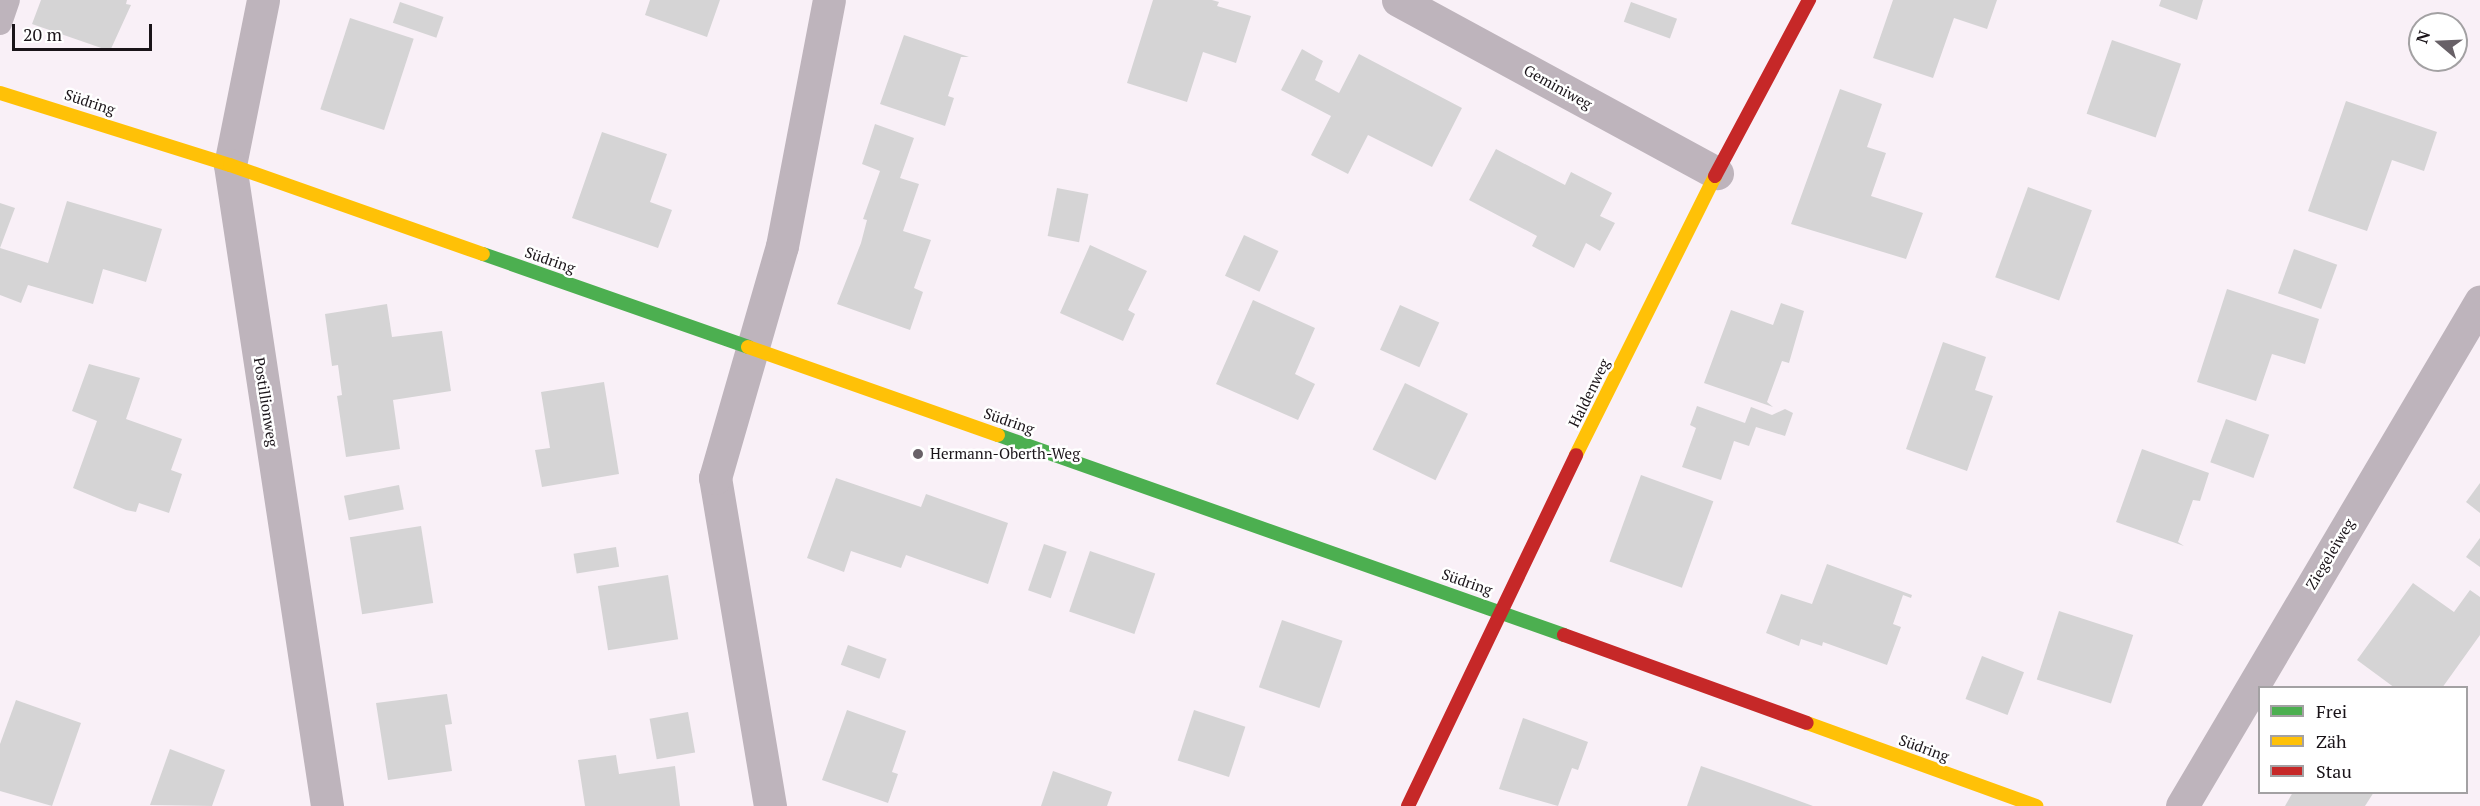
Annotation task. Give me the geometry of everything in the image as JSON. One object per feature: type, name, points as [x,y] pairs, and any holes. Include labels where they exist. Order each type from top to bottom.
[{"type":"street","name":"Postillionweg","points":[[263,0],[230,165],[327,806]]},
{"type":"street","points":[[770,806],[715,478],[750,348],[782,246],[829,0]]},
{"type":"street","name":"Geminiweg","points":[[1398,0],[1717,173]]},
{"type":"street","name":"Haldenweg","points":[[1408,806],[1500,611],[1717,173],[1809,0]]},
{"type":"street","name":"Südring","points":[[0,93],[230,165],[1500,611],[2036,806]]},
{"type":"street","name":"Ziegeleiweg","points":[[2182,806],[2480,302]]},
{"type":"lane","points":[[0,23],[8,0]]},
{"type":"building","points":[[41,0],[127,0],[126,4],[131,5],[110,51],[32,24]]},
{"type":"building","points":[[650,0],[720,0],[707,37],[645,15]]},
{"type":"building","points":[[1153,0],[1212,0],[1219,2],[1217,6],[1251,16],[1236,63],[1203,52],[1187,102],[1127,83]]},
{"type":"building","points":[[1893,0],[1997,0],[1987,29],[1954,18],[1933,78],[1873,58]]},
{"type":"building","points":[[2161,0],[2203,0],[2197,20],[2159,6]]},
{"type":"building","points":[[400,2],[443,17],[436,38],[393,23]]},
{"type":"building","points":[[1631,2],[1677,19],[1670,38],[1624,22]]},
{"type":"building","points":[[350,18],[414,39],[384,130],[320,109]]},
{"type":"building","points":[[904,35],[969,57],[961,57],[948,96],[954,98],[945,126],[880,104]]},
{"type":"building","points":[[2112,40],[2181,64],[2156,138],[2087,114]]},
{"type":"building","points":[[1302,49],[1323,61],[1315,80],[1339,93],[1359,54],[1462,108],[1432,167],[1368,135],[1348,174],[1311,155],[1331,116],[1281,90]]},
{"type":"building","points":[[1840,89],[1882,104],[1867,147],[1886,153],[1871,196],[1923,213],[1906,259],[1791,224]]},
{"type":"building","points":[[2346,101],[2437,132],[2424,171],[2392,160],[2367,231],[2308,211]]},
{"type":"building","points":[[875,124],[914,138],[900,178],[919,184],[903,231],[931,240],[914,288],[923,292],[910,330],[837,304],[861,243],[867,220],[863,219],[880,171],[862,164]]},
{"type":"building","points":[[602,132],[667,154],[650,202],[672,210],[658,248],[572,218]]},
{"type":"building","points":[[1496,149],[1565,185],[1571,172],[1612,193],[1600,216],[1615,223],[1600,251],[1586,243],[1574,268],[1532,246],[1537,236],[1469,200]]},
{"type":"building","points":[[2028,187],[2092,210],[2059,300],[1995,277]]},
{"type":"building","points":[[1057,188],[1088,194],[1079,242],[1048,236]]},
{"type":"building","points":[[67,201],[162,229],[146,282],[103,269],[93,304],[28,285],[21,303],[0,295],[0,248],[48,263]]},
{"type":"building","points":[[0,203],[15,208],[0,248]]},
{"type":"building","points":[[1244,235],[1278,251],[1259,292],[1225,276]]},
{"type":"building","points":[[1090,245],[1147,271],[1128,310],[1135,314],[1123,341],[1060,313]]},
{"type":"building","points":[[2294,249],[2337,265],[2321,309],[2278,293]]},
{"type":"building","points":[[2227,289],[2319,319],[2305,364],[2272,354],[2256,401],[2197,382]]},
{"type":"building","points":[[1253,300],[1315,328],[1295,374],[1315,384],[1298,420],[1216,384]]},
{"type":"building","points":[[1781,303],[1804,311],[1789,363],[1782,361],[1767,402],[1773,407],[1704,383],[1731,310],[1773,325]]},
{"type":"building","points":[[387,304],[392,337],[442,331],[451,391],[393,400],[400,449],[346,457],[337,396],[342,395],[338,365],[332,366],[325,314]]},
{"type":"building","points":[[1400,305],[1439,322],[1419,367],[1380,350]]},
{"type":"building","points":[[1943,342],[1986,357],[1975,390],[1993,396],[1967,471],[1906,449]]},
{"type":"building","points":[[89,364],[140,378],[126,419],[182,439],[171,470],[182,474],[169,513],[139,503],[136,512],[126,510],[73,488],[97,421],[72,411]]},
{"type":"building","points":[[604,382],[619,474],[542,487],[535,450],[550,448],[541,392]]},
{"type":"building","points":[[1405,383],[1468,414],[1435,480],[1373,450]]},
{"type":"building","points":[[1697,406],[1745,423],[1751,407],[1772,415],[1785,409],[1793,413],[1785,436],[1756,427],[1749,446],[1734,441],[1721,480],[1682,467],[1696,428],[1690,425]]},
{"type":"building","points":[[2226,419],[2269,435],[2253,478],[2210,462]]},
{"type":"building","points":[[2142,449],[2209,473],[2200,501],[2193,500],[2178,542],[2184,546],[2116,522]]},
{"type":"building","points":[[1641,475],[1713,501],[1682,588],[1610,561]]},
{"type":"building","points":[[836,478],[921,507],[926,494],[1008,523],[988,584],[906,555],[901,568],[851,551],[844,572],[807,558]]},
{"type":"building","points":[[2480,483],[2480,513],[2466,502]]},
{"type":"building","points":[[399,485],[404,510],[349,520],[344,496]]},
{"type":"building","points":[[421,526],[433,603],[362,614],[350,537]]},
{"type":"building","points":[[2480,538],[2480,567],[2466,557]]},
{"type":"building","points":[[1044,544],[1067,552],[1051,598],[1028,590]]},
{"type":"building","points":[[616,547],[619,567],[577,573],[574,554]]},
{"type":"building","points":[[1090,551],[1155,573],[1134,634],[1069,612]]},
{"type":"building","points":[[1827,564],[1912,595],[1911,598],[1903,595],[1893,624],[1901,627],[1887,665],[1823,642],[1822,646],[1801,639],[1799,646],[1766,633],[1781,594],[1812,604]]},
{"type":"building","points":[[668,575],[678,639],[608,650],[598,586]]},
{"type":"building","points":[[2413,583],[2454,612],[2470,590],[2480,597],[2480,635],[2443,686],[2392,686],[2357,660]]},
{"type":"building","points":[[2059,611],[2133,635],[2111,704],[2037,679]]},
{"type":"building","points":[[1282,620],[1343,641],[1319,708],[1259,687]]},
{"type":"building","points":[[848,645],[887,659],[879,679],[841,665]]},
{"type":"building","points":[[1982,656],[2024,672],[2008,715],[1966,699]]},
{"type":"building","points":[[447,694],[452,724],[445,725],[452,771],[388,780],[376,703]]},
{"type":"building","points":[[16,700],[81,723],[52,806],[0,791],[0,744]]},
{"type":"building","points":[[847,710],[906,731],[892,772],[898,774],[888,803],[822,780]]},
{"type":"building","points":[[1194,710],[1245,727],[1229,777],[1178,760]]},
{"type":"building","points":[[688,712],[695,752],[657,759],[650,719]]},
{"type":"building","points":[[1523,718],[1588,742],[1578,770],[1572,768],[1558,806],[1499,789]]},
{"type":"building","points":[[170,749],[225,770],[212,806],[150,805]]},
{"type":"building","points":[[616,755],[619,774],[675,766],[680,806],[585,806],[578,760]]},
{"type":"building","points":[[1701,766],[1744,781],[1813,806],[1687,806]]},
{"type":"building","points":[[1053,771],[1112,792],[1107,806],[1041,806]]},
{"type":"building","points":[[2292,794],[2373,794],[2365,806],[2285,806]]},
{"type":"traffic: fast","points":[[483,254],[748,347]]},
{"type":"traffic: fast","points":[[998,435],[1564,635]]},
{"type":"traffic: slow","points":[[0,93],[230,165],[483,254]]},
{"type":"traffic: slow","points":[[1576,455],[1715,176]]},
{"type":"traffic: slow","points":[[748,347],[998,435]]},
{"type":"traffic: slow","points":[[1807,723],[2036,806]]},
{"type":"traffic: jam","points":[[1715,176],[1809,0]]},
{"type":"traffic: jam","points":[[1408,806],[1576,455]]},
{"type":"traffic: jam","points":[[1564,635],[1807,723]]},
{"type":"place","name":"Hermann-Oberth-Weg","points":[[918,454]]}]
